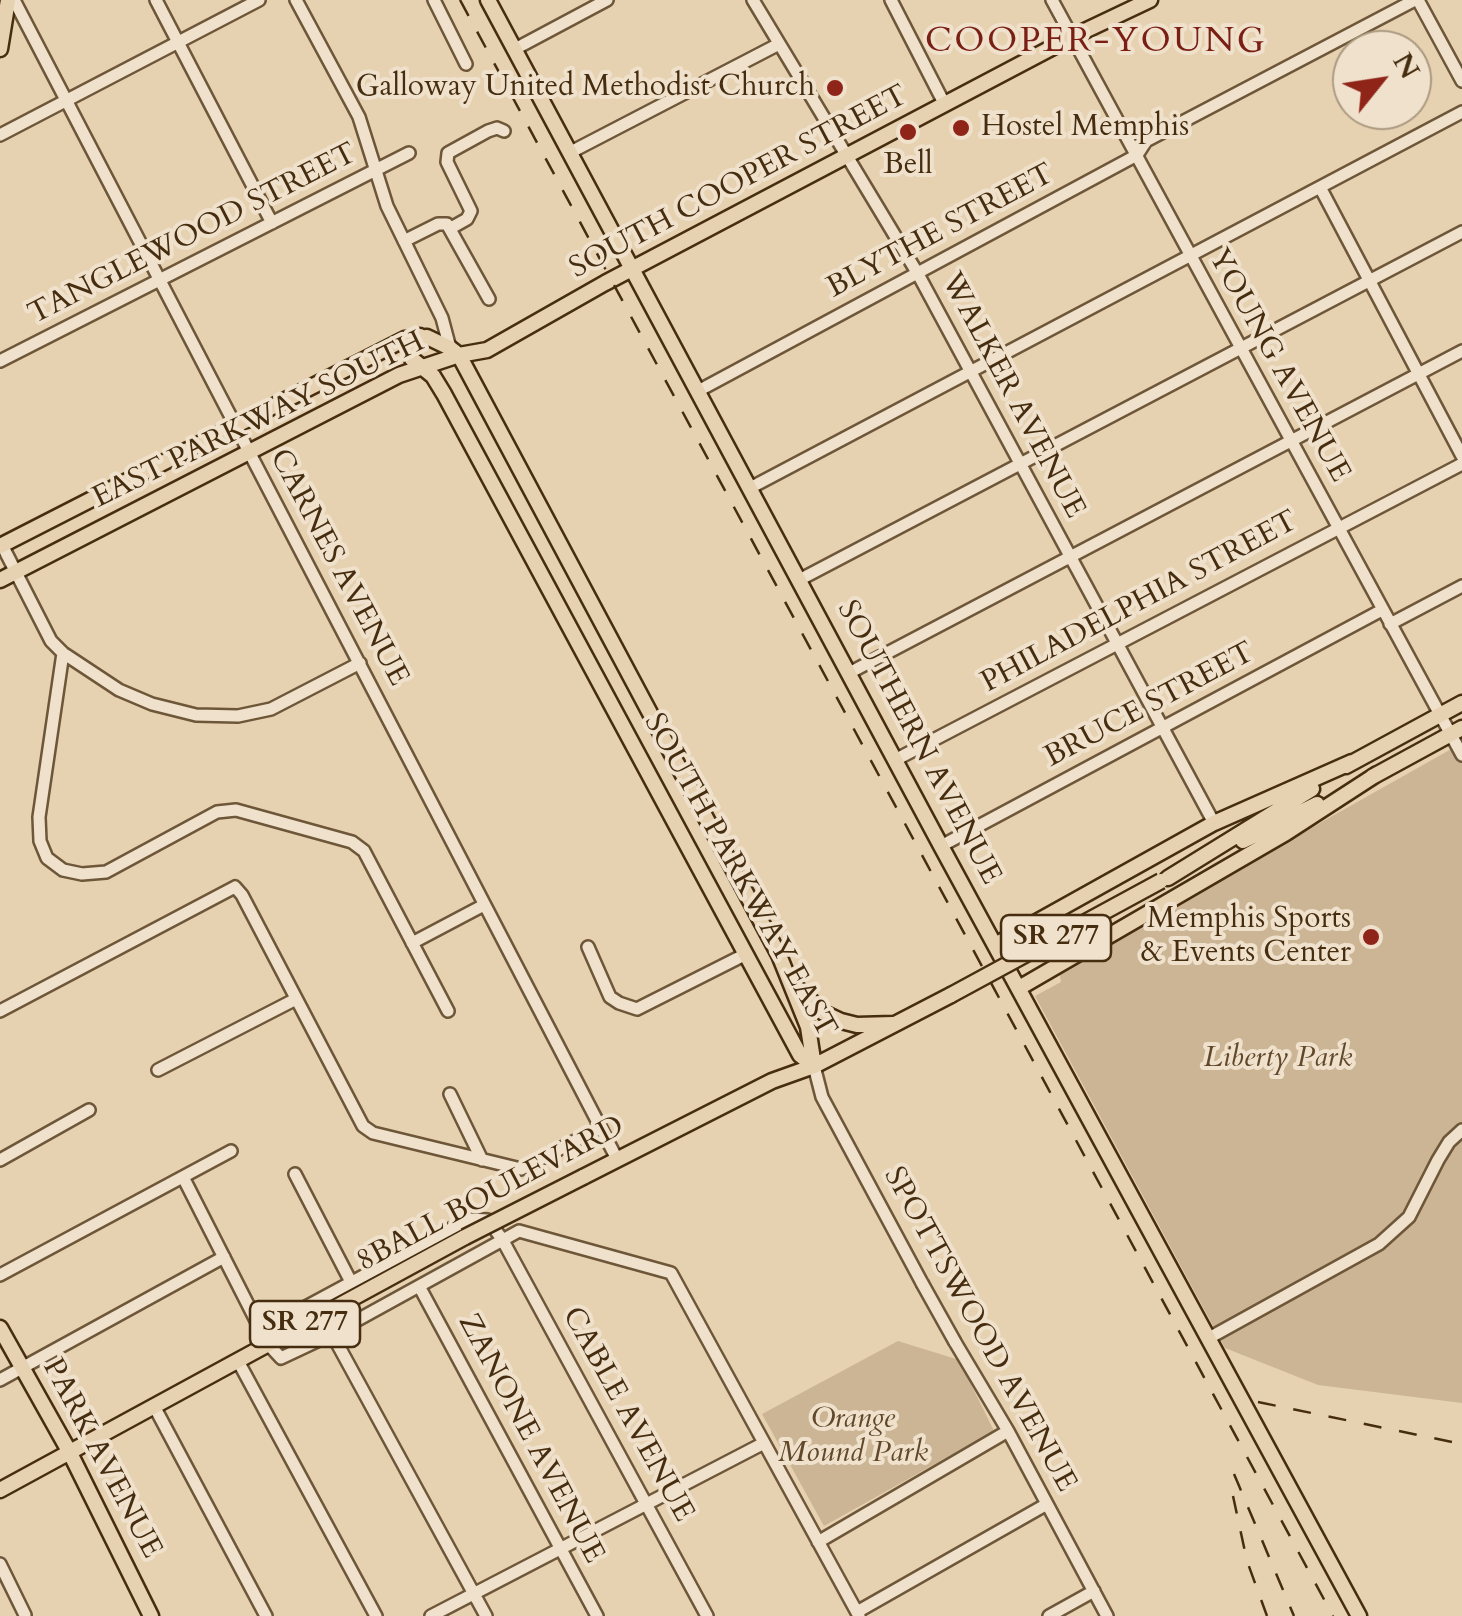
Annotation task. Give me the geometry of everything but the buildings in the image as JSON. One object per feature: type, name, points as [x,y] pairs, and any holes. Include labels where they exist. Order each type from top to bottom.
[{"type":"main road","points":[[0,50],[11,0]]},
{"type":"main road","name":"SOUTHERN AVENUE","points":[[488,0],[1359,1616]]},
{"type":"main road","name":"SOUTH COOPER STREET","points":[[454,351],[487,350],[846,156],[1150,0]]},
{"type":"main road","points":[[421,368],[410,350],[424,336]]},
{"type":"main road","name":"EAST PARKWAY SOUTH","points":[[1,545],[373,355],[424,336],[454,351]]},
{"type":"main road","name":"EAST PARKWAY SOUTH","points":[[0,580],[399,375],[454,351]]},
{"type":"main road","name":"SOUTH PARKWAY EAST","points":[[454,351],[793,983],[808,1028],[814,1066]]},
{"type":"main road","name":"SOUTH PARKWAY EAST","points":[[421,368],[433,376],[444,394],[800,1055],[814,1066]]},
{"type":"main road","name":"SR 277","points":[[1165,880],[1352,762],[1462,703]]},
{"type":"main road","name":"SR 277","points":[[814,1066],[1456,731]]},
{"type":"main road","points":[[994,945],[1214,823],[1352,762]]},
{"type":"main road","points":[[657,786],[682,772]]},
{"type":"main road","points":[[1018,988],[1286,834],[1377,774]]},
{"type":"main road","points":[[793,983],[824,1012],[841,1021],[858,1025],[899,1023]]},
{"type":"main road","name":"8BALL BOULEVARD","points":[[149,1409],[238,1360],[265,1337],[772,1081],[814,1066]]},
{"type":"main road","name":"PARK AVENUE","points":[[0,1328],[69,1451],[151,1616]]},
{"type":"main road","name":"SR 277","points":[[0,1490],[149,1409]]},
{"type":"street","name":"CARNES AVENUE","points":[[11,0],[68,101],[617,1158]]},
{"type":"street","points":[[156,0],[272,222]]},
{"type":"street","points":[[0,135],[259,0]]},
{"type":"street","points":[[296,0],[359,118],[387,206],[454,351]]},
{"type":"street","points":[[434,0],[466,64]]},
{"type":"street","points":[[515,49],[607,0]]},
{"type":"street","name":"WALKER AVENUE","points":[[752,0],[918,274],[1214,823]]},
{"type":"street","points":[[890,0],[945,105]]},
{"type":"street","name":"YOUNG AVENUE","points":[[1052,0],[1440,715],[1456,731],[1462,755]]},
{"type":"street","points":[[1416,0],[1462,81]]},
{"type":"street","name":"BLYTHE STREET","points":[[698,391],[1136,155],[1146,141],[1416,0]]},
{"type":"street","points":[[569,153],[778,44]]},
{"type":"street","points":[[750,488],[1462,112]]},
{"type":"street","points":[[451,228],[467,219],[471,211],[448,162],[448,153],[488,131],[504,131]]},
{"type":"street","name":"TANGLEWOOD STREET","points":[[0,361],[410,153]]},
{"type":"street","points":[[1320,188],[1462,460]]},
{"type":"street","points":[[404,242],[438,224],[451,228],[489,299]]},
{"type":"street","points":[[799,580],[1462,232]]},
{"type":"street","points":[[424,336],[434,326],[434,306]]},
{"type":"street","points":[[849,672],[1462,351]]},
{"type":"street","name":"PHILADELPHIA STREET","points":[[896,760],[1462,460]]},
{"type":"street","points":[[1,545],[52,641],[62,652],[119,690],[152,704],[210,716],[238,716],[271,709],[360,663]]},
{"type":"street","points":[[1390,624],[1462,586]]},
{"type":"street","name":"BRUCE STREET","points":[[941,846],[1382,610]]},
{"type":"street","points":[[62,652],[39,817],[40,841],[47,858],[63,870],[106,872],[217,812],[236,810],[352,842],[364,851],[448,1011]]},
{"type":"street","points":[[0,1011],[235,887],[364,1126],[372,1133],[522,1169],[600,1128]]},
{"type":"street","points":[[412,943],[484,906]]},
{"type":"street","points":[[588,947],[610,997],[619,1004],[637,1008],[746,954]]},
{"type":"street","points":[[158,1070],[296,999]]},
{"type":"street","name":"SPOTTSWOOD AVENUE","points":[[814,1066],[822,1097],[1107,1616]]},
{"type":"street","points":[[450,1094],[482,1160]]},
{"type":"street","points":[[0,1160],[89,1110]]},
{"type":"street","points":[[1209,1338],[1379,1244],[1409,1217],[1448,1142],[1462,1130]]},
{"type":"street","points":[[0,1275],[231,1151]]},
{"type":"street","points":[[295,1174],[351,1282]]},
{"type":"street","points":[[182,1176],[265,1337],[281,1358],[519,1231],[671,1273],[858,1614],[1047,1504]]},
{"type":"street","points":[[265,1337],[351,1282],[469,1219],[488,1220],[502,1238]]},
{"type":"street","name":"CABLE AVENUE","points":[[502,1238],[708,1616]]},
{"type":"street","points":[[0,1380],[224,1257]]},
{"type":"street","name":"ZANONE AVENUE","points":[[419,1286],[597,1616]]},
{"type":"street","points":[[332,1334],[486,1616]]},
{"type":"street","points":[[238,1360],[376,1616]]},
{"type":"street","points":[[149,1409],[266,1616]]},
{"type":"street","points":[[818,1542],[1008,1431]]},
{"type":"street","points":[[431,1616],[764,1442]]},
{"type":"street","points":[[0,1564],[25,1615]]},
{"type":"street","points":[[1049,1616],[1094,1591]]},
{"type":"green space","name":"Liberty Park","points":[[1462,743],[1462,1403],[1318,1385],[1225,1348],[1035,996],[1061,982],[1059,970]]},
{"type":"green space","name":"Orange Mound Park","points":[[898,1341],[959,1360],[994,1431],[824,1526],[762,1414]]},
{"type":"railway","points":[[460,0],[1333,1616]]},
{"type":"railway","points":[[1258,1402],[1462,1444]]},
{"type":"railway","points":[[1234,1474],[1294,1616]]},
{"type":"railway","points":[[1233,1496],[1247,1561],[1267,1616]]},
{"type":"place","name":"Galloway United Methodist Church","points":[[835,88]]},
{"type":"place","name":"Hostel Memphis","points":[[961,128]]},
{"type":"place","name":"Bell","points":[[908,132]]},
{"type":"place","name":"Memphis Sports & Events Center","points":[[1371,937]]},
{"type":"district","name":"COOPER-YOUNG","points":[[1096,43]]}]
